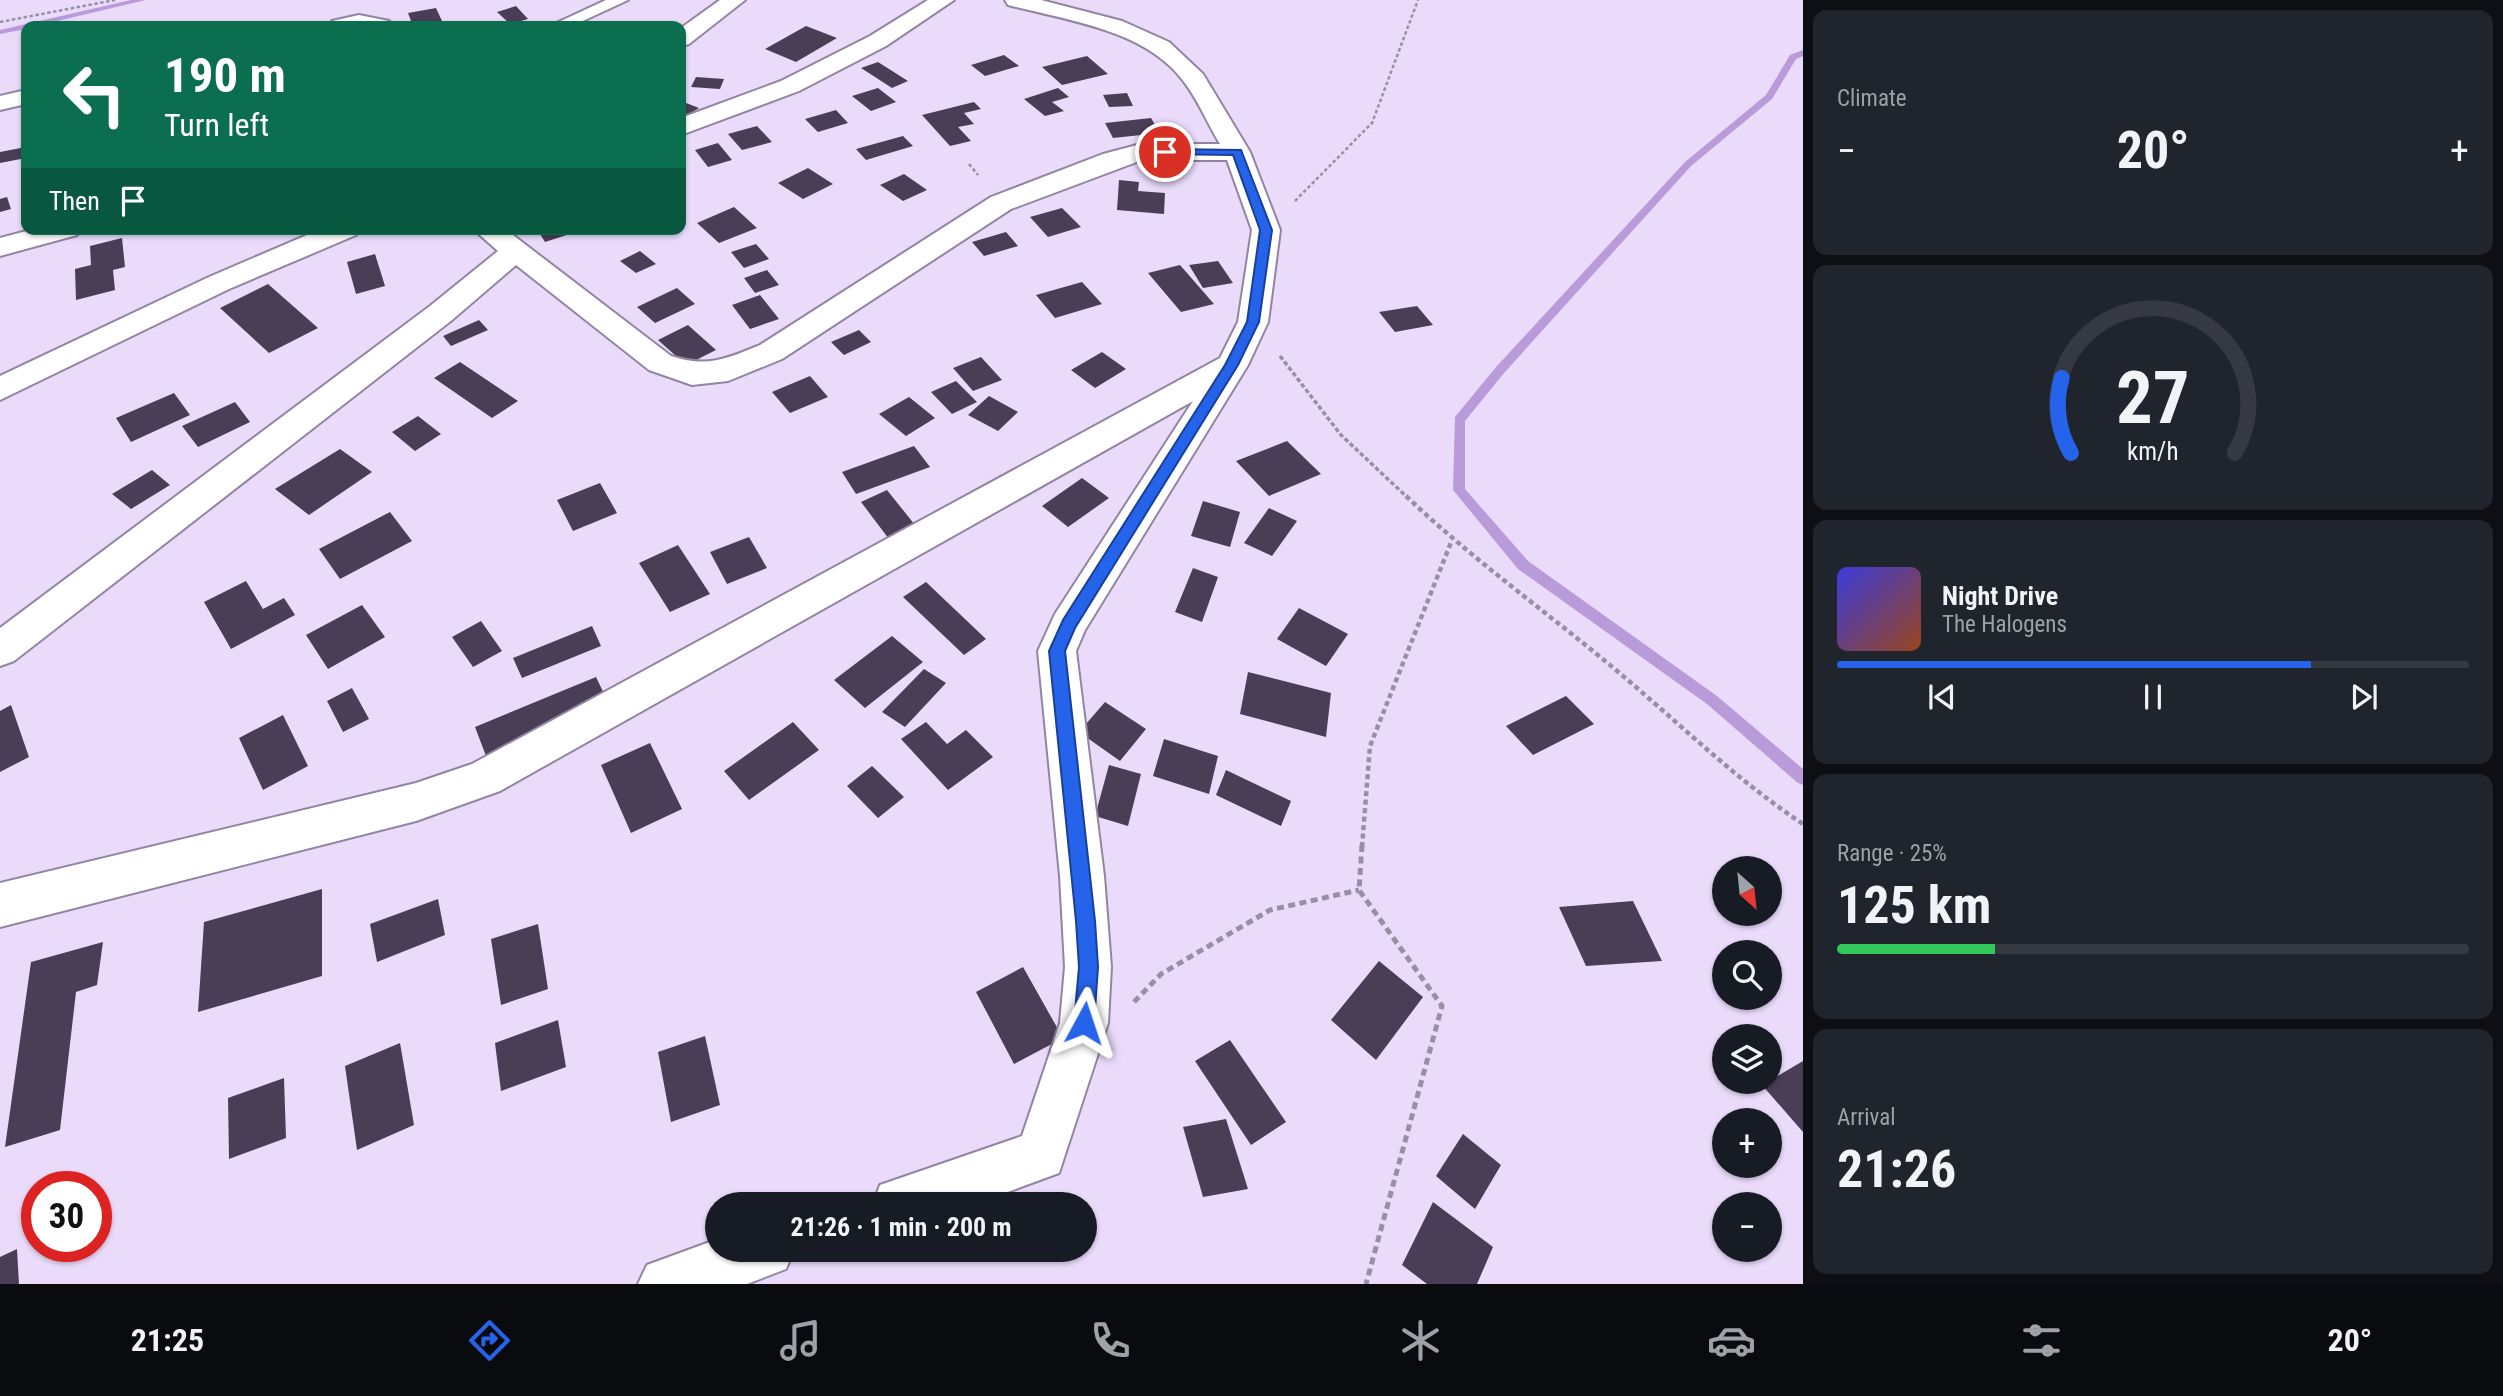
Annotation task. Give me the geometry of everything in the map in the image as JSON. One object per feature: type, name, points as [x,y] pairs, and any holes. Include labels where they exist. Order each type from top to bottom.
[{"type":"street","points":[[686,34],[734,0]]},
{"type":"street","points":[[686,125],[790,86],[878,41],[943,0]]},
{"type":"street","points":[[934,1192],[1041,1155],[1084,1023],[1088,967],[1082,876],[1057,651],[1068,625],[1242,344],[1266,230],[1237,152],[1191,74],[1161,47],[1114,26],[1016,0]]},
{"type":"street","points":[[0,103],[21,98]]},
{"type":"street","points":[[495,235],[660,363],[692,374],[728,370],[771,352],[1001,203],[1112,160],[1141,152],[1237,152]]},
{"type":"street","points":[[0,247],[45,235]]},
{"type":"street","points":[[0,389],[219,283],[332,235]]},
{"type":"street","points":[[0,650],[440,313],[515,251]]},
{"type":"street","points":[[0,905],[416,802],[485,778],[1242,344]]},
{"type":"street","points":[[666,1284],[731,1262]]},
{"type":"lane","points":[[570,21],[620,0]]},
{"type":"path","points":[[0,22],[115,0]]},
{"type":"path","points":[[1266,230],[1372,123],[1418,0]]},
{"type":"path","points":[[1242,344],[1452,540],[1621,674],[1767,800],[1803,824]]},
{"type":"path","points":[[1366,1284],[1442,1006],[1359,890],[1370,746],[1452,540]]},
{"type":"path","points":[[1124,1013],[1161,974],[1269,909],[1359,890]]},
{"type":"building","points":[[516,6],[528,19],[507,21],[497,12]]},
{"type":"building","points":[[436,8],[442,21],[411,21],[408,13]]},
{"type":"building","points":[[806,26],[837,38],[796,62],[765,49]]},
{"type":"building","points":[[1004,55],[1019,66],[985,76],[971,65]]},
{"type":"building","points":[[1087,56],[1108,74],[1062,85],[1042,67]]},
{"type":"building","points":[[878,62],[908,81],[892,88],[861,68]]},
{"type":"building","points":[[696,77],[724,79],[720,89],[691,87]]},
{"type":"building","points":[[878,88],[896,102],[871,111],[852,96]]},
{"type":"building","points":[[1058,88],[1069,97],[1052,102],[1064,111],[1045,116],[1024,99]]},
{"type":"building","points":[[1127,93],[1133,106],[1109,107],[1103,95]]},
{"type":"building","points":[[974,102],[981,109],[964,113],[974,124],[958,127],[971,141],[950,146],[922,115]]},
{"type":"building","points":[[686,103],[699,108],[686,116]]},
{"type":"building","points":[[836,110],[848,123],[818,132],[805,119]]},
{"type":"building","points":[[1151,118],[1160,133],[1113,138],[1105,123]]},
{"type":"building","points":[[757,126],[772,142],[742,150],[728,134]]},
{"type":"building","points":[[903,136],[913,146],[866,160],[856,149]]},
{"type":"building","points":[[718,143],[732,160],[708,167],[695,150]]},
{"type":"building","points":[[21,148],[21,159],[0,163],[0,152]]},
{"type":"building","points":[[808,168],[833,184],[803,199],[778,183]]},
{"type":"building","points":[[904,174],[927,190],[903,201],[880,185]]},
{"type":"building","points":[[1119,180],[1139,182],[1138,191],[1165,193],[1164,214],[1117,210]]},
{"type":"building","points":[[7,197],[11,209],[0,212],[0,199]]},
{"type":"building","points":[[734,207],[757,228],[719,243],[697,223]]},
{"type":"building","points":[[1062,208],[1081,227],[1048,237],[1030,217]]},
{"type":"building","points":[[1006,232],[1018,246],[984,256],[972,242]]},
{"type":"building","points":[[541,235],[567,235],[545,242]]},
{"type":"building","points":[[122,238],[125,267],[113,270],[115,290],[76,300],[75,269],[91,265],[90,246]]},
{"type":"building","points":[[756,244],[769,259],[744,268],[731,252]]},
{"type":"building","points":[[640,251],[656,264],[636,273],[620,261]]},
{"type":"building","points":[[375,254],[385,286],[356,294],[347,262]]},
{"type":"building","points":[[1218,261],[1233,283],[1203,288],[1189,265]]},
{"type":"building","points":[[1180,265],[1214,304],[1181,312],[1148,273]]},
{"type":"building","points":[[767,270],[779,285],[755,293],[744,278]]},
{"type":"building","points":[[1082,282],[1102,304],[1055,318],[1036,295]]},
{"type":"building","points":[[268,284],[318,328],[269,353],[220,308]]},
{"type":"building","points":[[677,288],[695,304],[655,323],[637,307]]},
{"type":"building","points":[[760,295],[779,319],[750,329],[732,305]]},
{"type":"building","points":[[1417,306],[1433,325],[1395,332],[1379,312]]},
{"type":"building","points":[[479,320],[488,330],[451,346],[443,336]]},
{"type":"building","points":[[688,325],[716,350],[686,365],[658,340]]},
{"type":"building","points":[[859,330],[871,342],[844,355],[831,342]]},
{"type":"building","points":[[1102,352],[1126,369],[1095,388],[1071,370]]},
{"type":"building","points":[[981,357],[1002,380],[973,391],[953,368]]},
{"type":"building","points":[[460,362],[518,401],[492,418],[434,378]]},
{"type":"building","points":[[810,376],[828,397],[790,413],[772,392]]},
{"type":"building","points":[[956,381],[977,402],[952,414],[931,392]]},
{"type":"building","points":[[174,393],[190,415],[131,442],[116,418]]},
{"type":"building","points":[[989,396],[1018,412],[998,431],[968,415]]},
{"type":"building","points":[[909,397],[935,418],[906,436],[879,414]]},
{"type":"building","points":[[235,402],[250,422],[198,447],[182,426]]},
{"type":"building","points":[[418,416],[441,434],[415,451],[392,432]]},
{"type":"building","points":[[1287,441],[1321,474],[1269,496],[1236,461]]},
{"type":"building","points":[[914,446],[930,467],[856,494],[842,472]]},
{"type":"building","points":[[340,449],[372,472],[309,515],[275,489]]},
{"type":"building","points":[[152,470],[170,485],[131,509],[112,494]]},
{"type":"building","points":[[1082,478],[1109,498],[1068,527],[1042,506]]},
{"type":"building","points":[[600,483],[617,513],[573,531],[557,500]]},
{"type":"building","points":[[887,490],[919,530],[892,543],[861,502]]},
{"type":"building","points":[[1203,501],[1240,512],[1230,547],[1191,536]]},
{"type":"building","points":[[1269,508],[1297,521],[1272,556],[1244,543]]},
{"type":"building","points":[[390,512],[412,541],[340,579],[319,549]]},
{"type":"building","points":[[749,537],[767,568],[727,584],[710,552]]},
{"type":"building","points":[[678,545],[710,594],[670,612],[639,563]]},
{"type":"building","points":[[1193,568],[1218,577],[1202,622],[1175,612]]},
{"type":"building","points":[[246,581],[263,609],[284,598],[295,615],[231,649],[204,602]]},
{"type":"building","points":[[926,582],[986,639],[964,655],[903,597]]},
{"type":"building","points":[[362,605],[385,637],[328,669],[306,635]]},
{"type":"building","points":[[1299,608],[1348,634],[1326,666],[1277,639]]},
{"type":"building","points":[[481,621],[502,651],[473,667],[452,637]]},
{"type":"building","points":[[592,626],[601,646],[522,678],[513,658]]},
{"type":"building","points":[[892,636],[923,662],[865,708],[834,680]]},
{"type":"building","points":[[924,669],[946,683],[905,727],[882,712]]},
{"type":"building","points":[[1248,672],[1331,693],[1326,737],[1240,714]]},
{"type":"building","points":[[596,677],[609,704],[486,756],[475,727]]},
{"type":"building","points":[[352,688],[369,719],[343,732],[327,701]]},
{"type":"building","points":[[1566,696],[1594,724],[1533,755],[1506,726]]},
{"type":"building","points":[[1105,702],[1146,729],[1120,761],[1079,732]]},
{"type":"building","points":[[11,705],[29,757],[0,772],[0,711]]},
{"type":"building","points":[[283,715],[308,766],[263,790],[239,738]]},
{"type":"building","points":[[793,722],[819,750],[749,800],[724,771]]},
{"type":"building","points":[[926,722],[947,744],[966,730],[993,757],[948,790],[901,739]]},
{"type":"building","points":[[1164,739],[1218,756],[1209,794],[1153,776]]},
{"type":"building","points":[[650,743],[682,809],[631,833],[601,765]]},
{"type":"building","points":[[1109,765],[1141,774],[1128,826],[1095,816]]},
{"type":"building","points":[[872,766],[904,797],[878,818],[847,786]]},
{"type":"building","points":[[1226,770],[1291,801],[1281,826],[1216,795]]},
{"type":"building","points":[[322,889],[322,976],[198,1012],[204,922]]},
{"type":"building","points":[[438,899],[445,935],[377,962],[370,924]]},
{"type":"building","points":[[1633,901],[1662,961],[1586,966],[1559,907]]},
{"type":"building","points":[[538,924],[548,989],[501,1005],[491,939]]},
{"type":"building","points":[[103,942],[97,985],[76,992],[60,1130],[5,1147],[31,962]]},
{"type":"building","points":[[1379,961],[1423,997],[1376,1060],[1331,1020]]},
{"type":"building","points":[[1023,967],[1063,1038],[1014,1064],[976,992]]},
{"type":"building","points":[[558,1020],[566,1067],[501,1091],[495,1043]]},
{"type":"building","points":[[705,1036],[720,1105],[671,1122],[658,1052]]},
{"type":"building","points":[[1230,1040],[1286,1122],[1251,1145],[1195,1061]]},
{"type":"building","points":[[400,1043],[414,1125],[357,1150],[345,1066]]},
{"type":"building","points":[[1803,1061],[1803,1132],[1770,1094],[1782,1094],[1782,1073]]},
{"type":"building","points":[[284,1078],[286,1138],[229,1159],[228,1098]]},
{"type":"building","points":[[1226,1119],[1248,1189],[1203,1197],[1183,1127]]},
{"type":"building","points":[[1463,1134],[1501,1165],[1475,1209],[1436,1176]]},
{"type":"building","points":[[1433,1202],[1493,1247],[1477,1284],[1427,1284],[1402,1265]]},
{"type":"building","points":[[17,1249],[19,1284],[0,1284],[0,1257]]},
{"type":"waterway","points":[[49,21],[142,0]]},
{"type":"waterway","points":[[0,32],[21,27]]},
{"type":"waterway","points":[[1803,53],[1793,57],[1769,97],[1688,164],[1500,370],[1459,420],[1459,490],[1523,565],[1712,700],[1803,778]]},
{"type":"route","points":[[1084,1023],[1088,967],[1082,876],[1057,651],[1068,625],[1232,365],[1253,322],[1266,230],[1237,152],[1165,152]]}]
